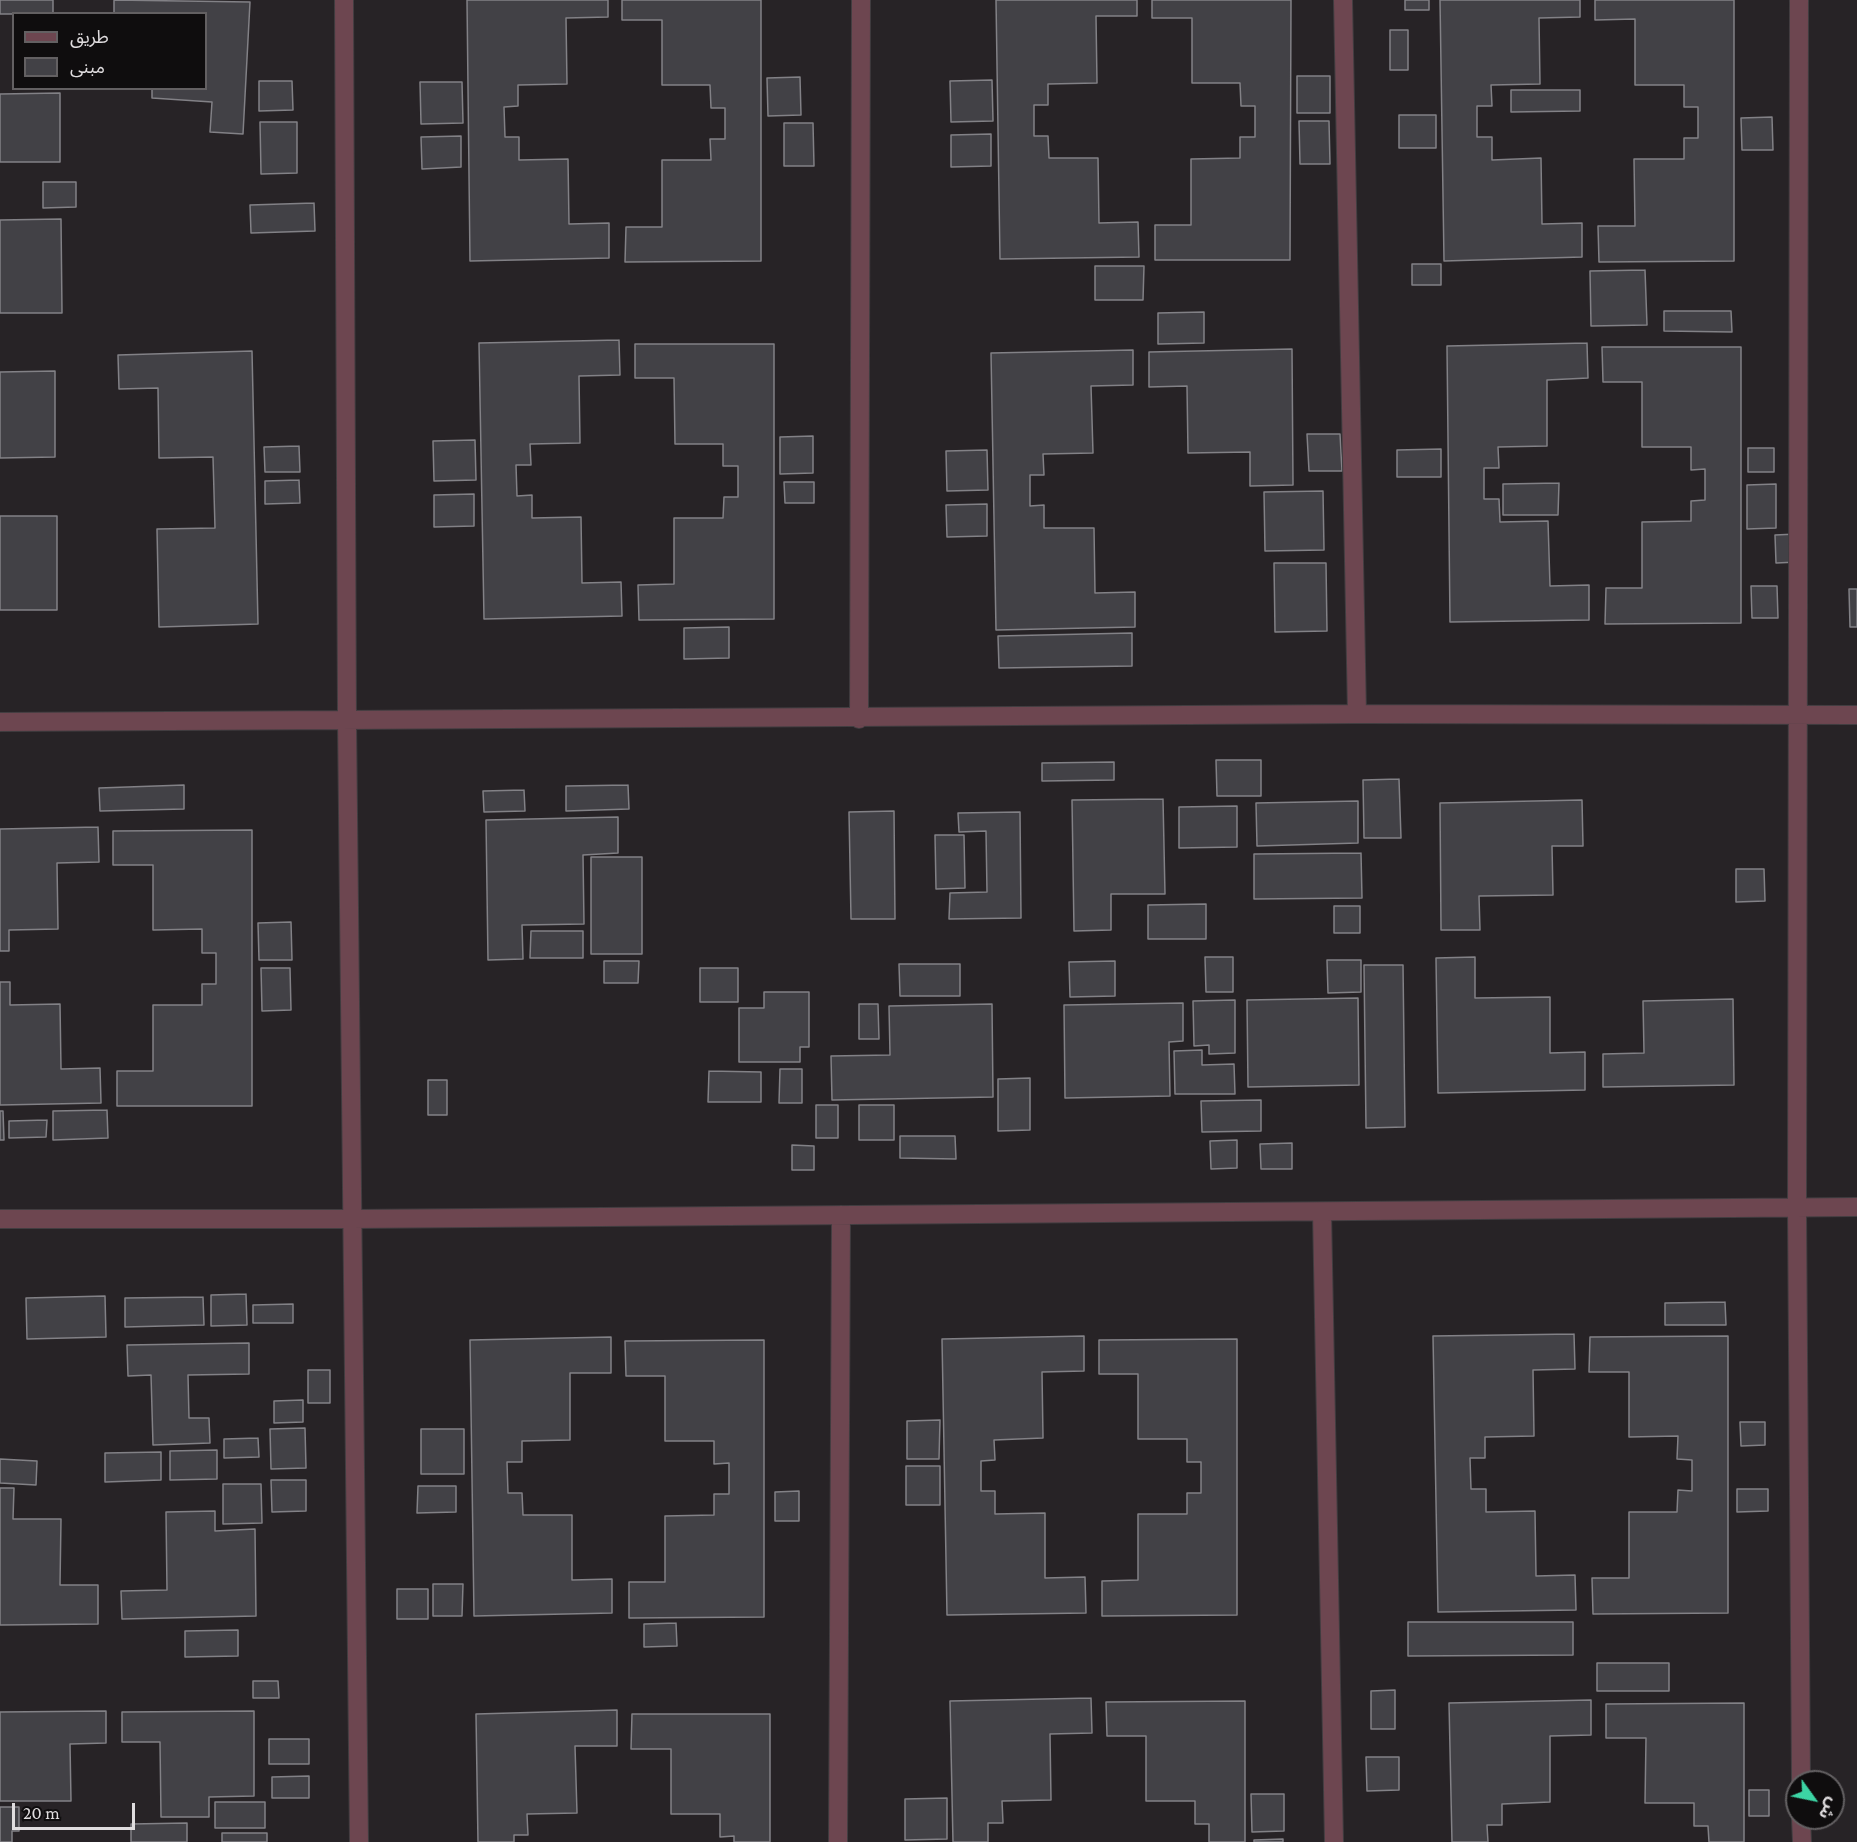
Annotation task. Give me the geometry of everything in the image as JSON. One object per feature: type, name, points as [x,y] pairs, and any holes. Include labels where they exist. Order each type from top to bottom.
[{"type":"street","points":[[344,0],[347,720],[359,1842]]},
{"type":"street","points":[[859,719],[861,0]]},
{"type":"street","points":[[1343,0],[1357,714]]},
{"type":"street","points":[[1799,0],[1797,1208],[1801,1770]]},
{"type":"street","points":[[0,722],[859,719],[1357,714],[1857,715]]},
{"type":"street","points":[[0,1219],[352,1219],[1857,1208]]},
{"type":"street","points":[[1322,1212],[1334,1842]]},
{"type":"street","points":[[838,1842],[841,1215]]},
{"type":"building","points":[[0,0],[53,0],[53,12],[0,14]]},
{"type":"building","points":[[114,0],[250,2],[243,134],[210,132],[212,102],[152,98],[152,90],[207,90],[207,12],[114,12]]},
{"type":"building","points":[[467,0],[608,0],[608,17],[566,18],[567,84],[518,85],[518,106],[504,107],[505,137],[519,137],[519,160],[568,159],[569,224],[609,223],[609,258],[470,261]]},
{"type":"building","points":[[622,0],[761,0],[761,261],[625,262],[626,227],[662,227],[662,160],[711,160],[710,139],[725,139],[725,108],[711,108],[710,85],[662,85],[662,20],[622,20]]},
{"type":"building","points":[[996,0],[1137,0],[1137,16],[1096,16],[1097,83],[1048,84],[1048,105],[1034,105],[1034,136],[1048,136],[1049,158],[1098,158],[1099,223],[1138,222],[1139,257],[1000,259]]},
{"type":"building","points":[[1152,0],[1291,0],[1290,260],[1155,260],[1155,225],[1191,225],[1191,159],[1240,158],[1240,137],[1255,137],[1255,106],[1241,106],[1240,83],[1192,83],[1192,18],[1152,18]]},
{"type":"building","points":[[1405,0],[1429,0],[1429,10],[1405,10]]},
{"type":"building","points":[[1440,0],[1580,0],[1580,17],[1539,18],[1540,84],[1491,85],[1492,106],[1477,106],[1477,137],[1492,137],[1492,160],[1541,158],[1542,224],[1582,223],[1582,257],[1444,261]]},
{"type":"building","points":[[1595,0],[1734,0],[1734,261],[1599,262],[1598,226],[1635,226],[1634,159],[1684,159],[1684,138],[1698,138],[1698,107],[1684,107],[1684,85],[1635,85],[1635,19],[1595,20]]},
{"type":"building","points":[[1390,30],[1408,30],[1408,70],[1390,70]]},
{"type":"building","points":[[1297,76],[1330,76],[1330,113],[1297,113]]},
{"type":"building","points":[[800,77],[801,115],[768,116],[767,78]]},
{"type":"building","points":[[992,80],[993,121],[951,122],[950,81]]},
{"type":"building","points":[[259,81],[292,81],[293,110],[259,111]]},
{"type":"building","points":[[420,82],[462,82],[463,123],[421,124]]},
{"type":"building","points":[[1511,90],[1580,90],[1580,111],[1511,112]]},
{"type":"building","points":[[60,93],[60,162],[0,162],[0,94]]},
{"type":"building","points":[[1399,115],[1436,115],[1436,148],[1399,148]]},
{"type":"building","points":[[1772,117],[1773,150],[1742,150],[1741,118]]},
{"type":"building","points":[[1299,121],[1329,121],[1330,164],[1300,164]]},
{"type":"building","points":[[260,122],[297,122],[297,173],[261,174]]},
{"type":"building","points":[[784,123],[813,123],[814,166],[784,166]]},
{"type":"building","points":[[991,134],[991,166],[951,167],[951,135]]},
{"type":"building","points":[[461,136],[461,167],[422,169],[421,137]]},
{"type":"building","points":[[43,182],[76,182],[76,207],[43,208]]},
{"type":"building","points":[[314,203],[315,231],[251,233],[250,205]]},
{"type":"building","points":[[61,219],[62,313],[0,313],[0,220]]},
{"type":"building","points":[[1412,264],[1441,264],[1441,285],[1412,285]]},
{"type":"building","points":[[1095,266],[1144,266],[1143,300],[1095,300]]},
{"type":"building","points":[[1645,270],[1647,325],[1591,326],[1590,271]]},
{"type":"building","points":[[1664,311],[1731,311],[1732,332],[1664,331]]},
{"type":"building","points":[[1204,312],[1204,343],[1158,344],[1158,313]]},
{"type":"building","points":[[619,340],[620,375],[579,376],[580,443],[530,444],[531,465],[516,465],[517,496],[532,495],[532,518],[581,517],[582,583],[621,582],[622,616],[484,619],[479,343]]},
{"type":"building","points":[[1587,343],[1588,378],[1547,380],[1547,446],[1498,447],[1499,468],[1484,468],[1484,499],[1499,499],[1500,522],[1548,521],[1550,586],[1589,585],[1589,620],[1450,622],[1447,346]]},
{"type":"building","points":[[635,344],[774,344],[774,619],[639,620],[638,585],[674,584],[674,518],[723,518],[724,497],[738,497],[738,466],[723,466],[723,444],[675,444],[674,378],[635,378]]},
{"type":"building","points":[[1602,347],[1741,347],[1741,623],[1605,624],[1606,588],[1642,588],[1642,522],[1691,521],[1691,501],[1705,500],[1705,469],[1691,470],[1691,447],[1642,447],[1642,382],[1603,382]]},
{"type":"building","points":[[1292,349],[1293,485],[1250,486],[1250,452],[1188,453],[1187,386],[1149,387],[1149,352]]},
{"type":"building","points":[[1133,350],[1133,385],[1091,386],[1093,453],[1043,454],[1044,475],[1030,475],[1030,506],[1044,505],[1044,528],[1094,528],[1095,593],[1135,592],[1135,627],[996,630],[991,353]]},
{"type":"building","points":[[252,351],[258,624],[159,627],[157,529],[215,528],[213,457],[159,458],[158,388],[119,389],[118,355]]},
{"type":"building","points":[[55,371],[55,457],[0,458],[0,372]]},
{"type":"building","points":[[1307,434],[1340,434],[1342,471],[1309,471]]},
{"type":"building","points":[[813,436],[813,473],[780,474],[780,437]]},
{"type":"building","points":[[475,440],[476,480],[434,481],[433,441]]},
{"type":"building","points":[[299,446],[300,472],[265,472],[264,447]]},
{"type":"building","points":[[1748,448],[1774,448],[1774,472],[1748,472]]},
{"type":"building","points":[[1441,449],[1441,477],[1397,477],[1397,450]]},
{"type":"building","points":[[987,450],[988,490],[947,491],[946,451]]},
{"type":"building","points":[[299,480],[300,503],[265,504],[265,481]]},
{"type":"building","points":[[784,482],[814,482],[814,503],[785,503]]},
{"type":"building","points":[[1559,483],[1558,515],[1503,515],[1503,484]]},
{"type":"building","points":[[1776,484],[1776,528],[1747,529],[1747,485]]},
{"type":"building","points":[[1323,491],[1324,550],[1265,551],[1264,492]]},
{"type":"building","points":[[474,494],[474,526],[434,527],[434,495]]},
{"type":"building","points":[[987,504],[987,536],[947,537],[946,505]]},
{"type":"building","points":[[0,516],[57,516],[57,610],[0,610]]},
{"type":"building","points":[[1797,534],[1798,562],[1776,563],[1775,535]]},
{"type":"building","points":[[1274,563],[1326,563],[1327,631],[1275,632]]},
{"type":"building","points":[[1751,586],[1777,586],[1778,618],[1752,618]]},
{"type":"building","points":[[1849,589],[1857,589],[1857,627],[1850,627]]},
{"type":"building","points":[[729,627],[729,658],[684,659],[684,628]]},
{"type":"building","points":[[1132,633],[1132,666],[999,668],[998,636]]},
{"type":"building","points":[[1216,760],[1261,760],[1261,796],[1217,796]]},
{"type":"building","points":[[1114,762],[1114,780],[1042,781],[1042,763]]},
{"type":"building","points":[[1399,779],[1401,838],[1364,838],[1363,780]]},
{"type":"building","points":[[184,785],[184,809],[100,811],[99,788]]},
{"type":"building","points":[[628,785],[629,809],[566,811],[566,786]]},
{"type":"building","points":[[524,790],[525,811],[484,812],[483,791]]},
{"type":"building","points":[[1163,799],[1165,894],[1111,894],[1111,930],[1074,931],[1072,800]]},
{"type":"building","points":[[1582,800],[1583,846],[1552,846],[1553,895],[1479,896],[1480,930],[1441,930],[1440,803]]},
{"type":"building","points":[[1358,801],[1358,843],[1257,846],[1256,803]]},
{"type":"building","points":[[1237,806],[1237,847],[1179,848],[1179,807]]},
{"type":"building","points":[[894,811],[895,919],[851,919],[849,812]]},
{"type":"building","points":[[1020,812],[1021,918],[949,919],[950,893],[987,892],[986,831],[959,832],[958,813]]},
{"type":"building","points":[[618,817],[618,853],[583,855],[584,924],[522,925],[523,959],[488,960],[486,820]]},
{"type":"building","points":[[98,827],[99,862],[57,863],[58,929],[9,930],[9,951],[0,951],[0,829]]},
{"type":"building","points":[[252,830],[252,1106],[117,1106],[117,1071],[153,1071],[153,1005],[202,1005],[202,984],[216,984],[216,953],[202,953],[202,929],[153,930],[153,865],[113,865],[113,831]]},
{"type":"building","points":[[935,835],[964,835],[965,888],[936,889]]},
{"type":"building","points":[[1361,853],[1362,898],[1254,899],[1254,854]]},
{"type":"building","points":[[591,857],[642,857],[642,954],[591,954]]},
{"type":"building","points":[[1736,869],[1764,869],[1765,901],[1736,902]]},
{"type":"building","points":[[1206,904],[1206,939],[1148,939],[1148,905]]},
{"type":"building","points":[[1334,906],[1360,906],[1360,933],[1334,933]]},
{"type":"building","points":[[291,922],[292,960],[259,960],[258,923]]},
{"type":"building","points":[[531,931],[583,931],[583,958],[530,958]]},
{"type":"building","points":[[1205,957],[1233,957],[1233,992],[1206,992]]},
{"type":"building","points":[[1475,957],[1475,998],[1550,997],[1550,1053],[1585,1052],[1585,1090],[1438,1093],[1436,958]]},
{"type":"building","points":[[1327,960],[1361,960],[1361,992],[1328,993]]},
{"type":"building","points":[[604,961],[639,961],[638,983],[604,983]]},
{"type":"building","points":[[1115,961],[1115,996],[1070,997],[1069,962]]},
{"type":"building","points":[[899,964],[960,964],[960,996],[900,996]]},
{"type":"building","points":[[1364,965],[1403,965],[1405,1127],[1366,1128]]},
{"type":"building","points":[[261,968],[290,968],[291,1010],[262,1011]]},
{"type":"building","points":[[700,968],[738,968],[738,1002],[700,1002]]},
{"type":"building","points":[[0,982],[10,982],[10,1005],[60,1004],[61,1069],[100,1068],[101,1103],[0,1105]]},
{"type":"building","points":[[764,992],[809,992],[809,1047],[800,1047],[800,1062],[739,1062],[739,1008],[764,1008]]},
{"type":"building","points":[[1358,998],[1359,1085],[1248,1087],[1247,1000]]},
{"type":"building","points":[[1733,999],[1734,1085],[1603,1087],[1603,1054],[1644,1053],[1643,1001]]},
{"type":"building","points":[[1235,1000],[1235,1053],[1209,1054],[1209,1045],[1194,1046],[1193,1001]]},
{"type":"building","points":[[1183,1003],[1183,1041],[1169,1042],[1170,1096],[1065,1098],[1064,1005]]},
{"type":"building","points":[[859,1004],[878,1004],[879,1039],[859,1039]]},
{"type":"building","points":[[992,1004],[993,1097],[832,1100],[831,1056],[890,1055],[889,1006]]},
{"type":"building","points":[[1202,1050],[1202,1065],[1234,1064],[1235,1094],[1175,1094],[1174,1051]]},
{"type":"building","points":[[780,1069],[802,1069],[802,1103],[779,1103]]},
{"type":"building","points":[[709,1071],[761,1072],[761,1102],[708,1102]]},
{"type":"building","points":[[1030,1078],[1030,1130],[998,1131],[998,1079]]},
{"type":"building","points":[[428,1080],[447,1080],[447,1115],[428,1115]]},
{"type":"building","points":[[1261,1100],[1261,1131],[1202,1132],[1201,1101]]},
{"type":"building","points":[[816,1105],[838,1105],[838,1138],[816,1138]]},
{"type":"building","points":[[859,1105],[894,1105],[894,1140],[859,1140]]},
{"type":"building","points":[[107,1110],[108,1138],[53,1140],[53,1111]]},
{"type":"building","points":[[0,1111],[3,1111],[4,1140],[0,1140]]},
{"type":"building","points":[[47,1120],[46,1137],[9,1138],[9,1121]]},
{"type":"building","points":[[900,1136],[955,1136],[956,1159],[900,1158]]},
{"type":"building","points":[[1237,1140],[1237,1168],[1211,1169],[1210,1141]]},
{"type":"building","points":[[1292,1143],[1292,1169],[1261,1169],[1260,1144]]},
{"type":"building","points":[[792,1145],[814,1146],[814,1170],[792,1170]]},
{"type":"building","points":[[246,1294],[247,1325],[211,1326],[211,1295]]},
{"type":"building","points":[[105,1296],[106,1337],[27,1339],[26,1298]]},
{"type":"building","points":[[203,1297],[204,1325],[125,1327],[125,1298]]},
{"type":"building","points":[[1725,1302],[1726,1325],[1665,1325],[1665,1303]]},
{"type":"building","points":[[293,1304],[293,1323],[253,1323],[253,1305]]},
{"type":"building","points":[[1574,1334],[1575,1369],[1533,1370],[1534,1436],[1485,1437],[1485,1458],[1470,1458],[1471,1489],[1486,1489],[1486,1512],[1535,1511],[1536,1576],[1575,1575],[1576,1610],[1438,1612],[1433,1336]]},
{"type":"building","points":[[1084,1336],[1084,1371],[1042,1372],[1043,1438],[994,1440],[995,1460],[981,1461],[981,1491],[995,1491],[995,1514],[1045,1513],[1045,1578],[1085,1577],[1086,1613],[947,1615],[942,1339]]},
{"type":"building","points":[[1728,1336],[1728,1613],[1593,1614],[1592,1578],[1629,1578],[1629,1512],[1677,1512],[1678,1490],[1692,1491],[1692,1460],[1677,1459],[1678,1436],[1629,1437],[1629,1372],[1589,1372],[1590,1337]]},
{"type":"building","points":[[611,1337],[611,1373],[570,1373],[570,1440],[522,1441],[522,1462],[507,1462],[508,1493],[522,1493],[523,1515],[572,1515],[572,1580],[612,1579],[612,1613],[474,1616],[470,1340]]},
{"type":"building","points":[[1237,1339],[1237,1615],[1102,1616],[1102,1581],[1138,1580],[1138,1514],[1187,1514],[1187,1493],[1201,1493],[1201,1462],[1187,1462],[1187,1439],[1138,1439],[1138,1374],[1099,1374],[1099,1340]]},
{"type":"building","points":[[764,1340],[764,1617],[629,1618],[629,1582],[665,1582],[665,1516],[714,1515],[714,1494],[729,1494],[729,1463],[714,1464],[714,1441],[665,1441],[665,1376],[626,1376],[625,1341]]},
{"type":"building","points":[[249,1343],[249,1374],[188,1375],[189,1418],[209,1418],[210,1443],[153,1445],[151,1375],[128,1376],[127,1345]]},
{"type":"building","points":[[308,1370],[330,1370],[330,1403],[308,1403]]},
{"type":"building","points":[[303,1400],[303,1422],[274,1423],[274,1401]]},
{"type":"building","points":[[940,1420],[939,1459],[907,1459],[907,1421]]},
{"type":"building","points":[[1740,1422],[1765,1422],[1765,1445],[1741,1446]]},
{"type":"building","points":[[305,1428],[306,1468],[271,1469],[270,1429]]},
{"type":"building","points":[[421,1429],[464,1429],[464,1474],[421,1474]]},
{"type":"building","points":[[258,1438],[259,1457],[224,1458],[224,1439]]},
{"type":"building","points":[[217,1450],[217,1479],[170,1480],[170,1451]]},
{"type":"building","points":[[161,1452],[161,1480],[105,1482],[105,1453]]},
{"type":"building","points":[[0,1459],[37,1461],[36,1485],[0,1483]]},
{"type":"building","points":[[906,1466],[940,1466],[940,1505],[906,1505]]},
{"type":"building","points":[[271,1480],[306,1480],[306,1511],[272,1512]]},
{"type":"building","points":[[223,1484],[261,1484],[262,1523],[223,1524]]},
{"type":"building","points":[[418,1486],[456,1486],[456,1512],[417,1513]]},
{"type":"building","points":[[0,1488],[14,1488],[13,1519],[61,1519],[60,1585],[98,1585],[98,1624],[0,1625]]},
{"type":"building","points":[[1737,1489],[1768,1489],[1768,1511],[1737,1512]]},
{"type":"building","points":[[799,1491],[799,1521],[775,1521],[775,1492]]},
{"type":"building","points":[[215,1511],[215,1531],[255,1529],[256,1616],[122,1619],[121,1591],[167,1590],[166,1512]]},
{"type":"building","points":[[433,1584],[463,1584],[462,1616],[433,1616]]},
{"type":"building","points":[[397,1589],[428,1589],[428,1619],[397,1619]]},
{"type":"building","points":[[1408,1622],[1573,1622],[1573,1655],[1408,1656]]},
{"type":"building","points":[[676,1623],[677,1646],[644,1647],[644,1624]]},
{"type":"building","points":[[238,1630],[238,1656],[185,1657],[185,1631]]},
{"type":"building","points":[[1597,1663],[1669,1663],[1669,1691],[1597,1691]]},
{"type":"building","points":[[253,1681],[278,1681],[279,1698],[253,1698]]},
{"type":"building","points":[[1395,1690],[1395,1729],[1371,1729],[1371,1691]]},
{"type":"building","points":[[1091,1698],[1092,1733],[1050,1734],[1051,1800],[1002,1801],[1003,1823],[988,1823],[988,1842],[953,1842],[950,1701]]},
{"type":"building","points":[[1591,1700],[1591,1735],[1550,1736],[1550,1802],[1502,1804],[1502,1825],[1487,1825],[1488,1842],[1452,1842],[1449,1703]]},
{"type":"building","points":[[1245,1701],[1245,1842],[1209,1842],[1209,1824],[1195,1824],[1195,1801],[1146,1801],[1146,1736],[1107,1736],[1106,1702]]},
{"type":"building","points":[[1744,1703],[1744,1842],[1709,1842],[1708,1826],[1694,1826],[1694,1803],[1645,1803],[1646,1738],[1606,1738],[1606,1704]]},
{"type":"building","points":[[617,1710],[617,1746],[575,1746],[577,1813],[527,1814],[528,1835],[514,1835],[514,1842],[478,1842],[476,1714]]},
{"type":"building","points":[[106,1711],[106,1743],[70,1744],[71,1801],[0,1801],[0,1712]]},
{"type":"building","points":[[254,1711],[254,1796],[209,1797],[209,1817],[161,1817],[160,1742],[122,1742],[122,1712]]},
{"type":"building","points":[[632,1714],[770,1714],[770,1842],[734,1842],[734,1836],[720,1837],[720,1814],[671,1814],[671,1749],[631,1749]]},
{"type":"building","points":[[269,1739],[309,1739],[309,1764],[269,1764]]},
{"type":"building","points":[[1366,1757],[1399,1757],[1399,1790],[1367,1791]]},
{"type":"building","points":[[309,1776],[309,1798],[272,1798],[272,1777]]},
{"type":"building","points":[[1749,1790],[1769,1790],[1769,1816],[1749,1816]]},
{"type":"building","points":[[1251,1794],[1284,1794],[1284,1831],[1252,1832]]},
{"type":"building","points":[[947,1798],[947,1839],[905,1840],[905,1799]]},
{"type":"building","points":[[215,1802],[265,1802],[265,1828],[215,1828]]},
{"type":"building","points":[[0,1807],[19,1807],[19,1831],[12,1831],[12,1842],[0,1842]]},
{"type":"building","points":[[187,1823],[187,1842],[131,1842],[131,1824]]},
{"type":"building","points":[[222,1833],[267,1833],[267,1842],[222,1842]]},
{"type":"building","points":[[1283,1839],[1283,1842],[1254,1842],[1254,1840]]}]
